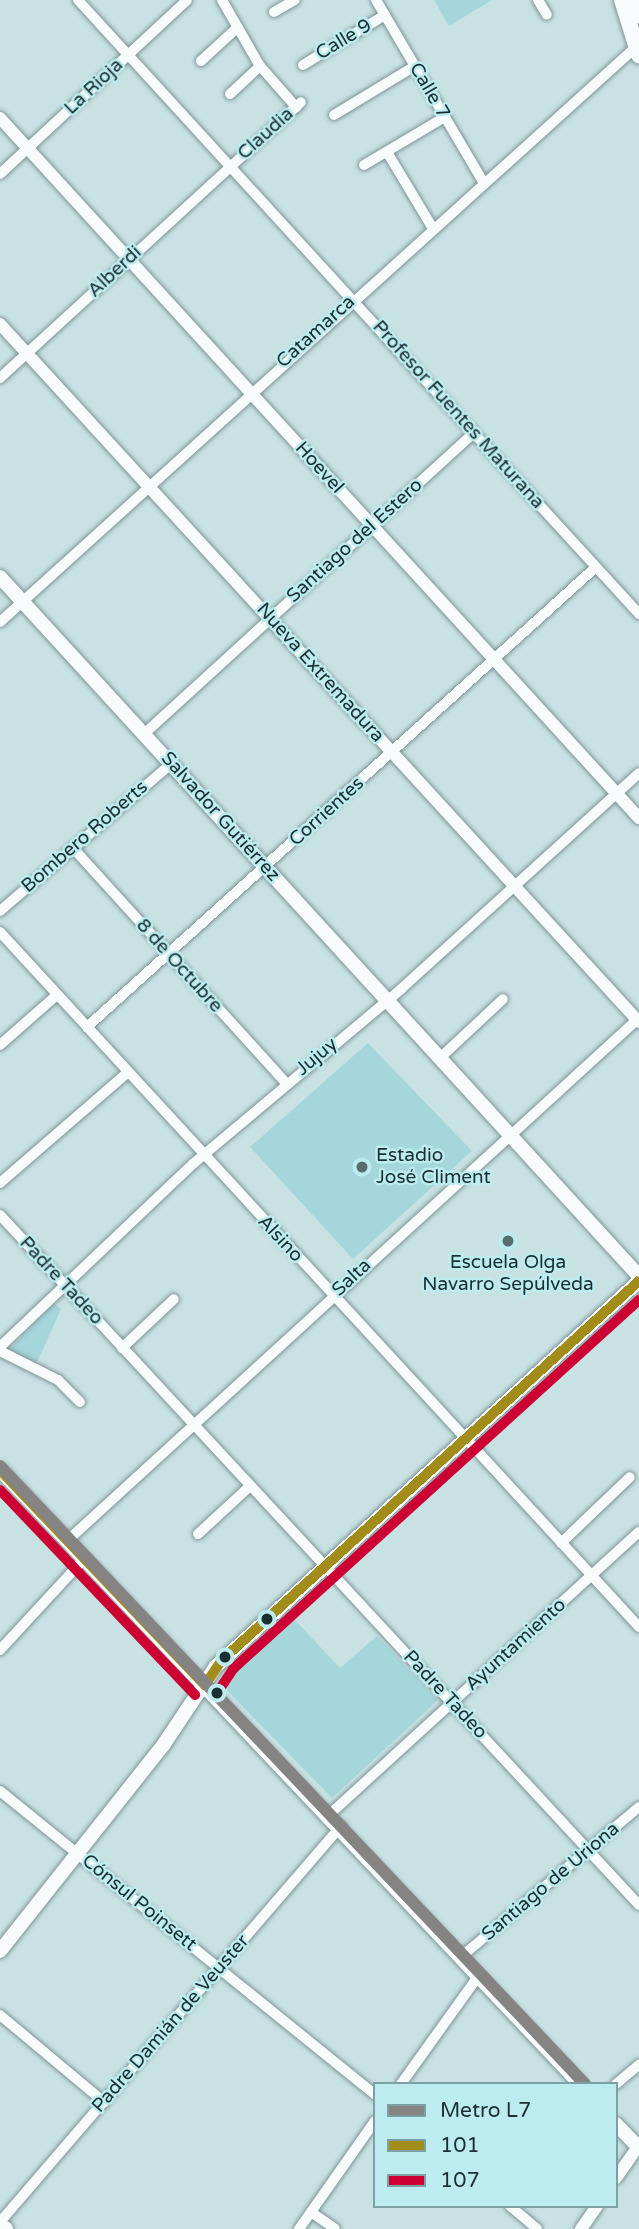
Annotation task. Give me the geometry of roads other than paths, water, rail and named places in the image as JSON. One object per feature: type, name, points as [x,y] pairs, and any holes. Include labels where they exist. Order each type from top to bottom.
[{"type":"main road","points":[[622,0],[638,51]]},
{"type":"main road","points":[[634,0],[639,15]]},
{"type":"main road","name":"Salvador Gutiérrez","points":[[0,577],[639,1279]]},
{"type":"main road","points":[[0,1951],[77,1854],[222,1660],[639,1279]]},
{"type":"main road","points":[[0,1470],[330,1814],[578,2082]]},
{"type":"main road","points":[[618,2126],[638,2148]]},
{"type":"main road","points":[[0,2224],[5,2229]]},
{"type":"street","name":"Profesor Fuentes Maturana","points":[[78,0],[639,614]]},
{"type":"street","name":"La Rioja","points":[[0,174],[187,0]]},
{"type":"street","points":[[222,0],[260,66],[230,94]]},
{"type":"street","points":[[274,12],[295,0]]},
{"type":"street","name":"Calle 7","points":[[376,0],[483,182]]},
{"type":"street","points":[[538,0],[547,15]]},
{"type":"street","name":"Calle 9","points":[[303,65],[385,15]]},
{"type":"street","points":[[201,61],[237,27]]},
{"type":"street","name":"Catamarca","points":[[0,622],[432,227],[638,51]]},
{"type":"street","name":"Claudia","points":[[230,166],[298,104],[260,66]]},
{"type":"street","points":[[334,115],[415,66]]},
{"type":"street","points":[[365,164],[445,117]]},
{"type":"street","name":"Hoevel","points":[[0,118],[639,817]]},
{"type":"street","points":[[387,152],[432,227]]},
{"type":"street","name":"Alberdi","points":[[0,378],[230,166]]},
{"type":"street","name":"Nueva Extremadura","points":[[0,324],[638,1020]]},
{"type":"street","name":"Santiago del Estero","points":[[144,734],[474,433]]},
{"type":"street","name":"Corrientes","points":[[87,1027],[597,567]]},
{"type":"street","name":"Bombero Roberts","points":[[0,911],[171,764]]},
{"type":"street","name":"Jujuy","points":[[80,1402],[58,1380],[0,1349],[203,1155],[285,1083],[387,1000],[639,773]]},
{"type":"street","name":"8 de Octubre","points":[[73,848],[285,1083]]},
{"type":"street","name":"Alsino","points":[[0,932],[639,1627]]},
{"type":"street","points":[[0,1045],[57,995]]},
{"type":"street","points":[[440,1058],[503,999]]},
{"type":"street","name":"Salta","points":[[67,1541],[332,1296],[638,1020]]},
{"type":"street","points":[[0,1183],[128,1072]]},
{"type":"street","name":"Padre Tadeo","points":[[0,1215],[639,1905]]},
{"type":"street","points":[[122,1348],[174,1299]]},
{"type":"street","points":[[561,1543],[630,1478]]},
{"type":"street","points":[[198,1534],[250,1486]]},
{"type":"street","name":"Ayuntamiento","points":[[330,1814],[639,1532]]},
{"type":"street","points":[[0,1650],[84,1559]]},
{"type":"street","name":"Cónsul Poinsett","points":[[0,1791],[373,2093]]},
{"type":"street","name":"Santiago de Uriona","points":[[462,1956],[590,1852],[639,1807]]},
{"type":"street","name":"Padre Damián de Veuster","points":[[0,2224],[341,1826]]},
{"type":"street","points":[[402,2082],[479,1975]]},
{"type":"street","points":[[0,2015],[104,2102]]},
{"type":"street","points":[[618,2082],[639,2066]]},
{"type":"street","points":[[299,2229],[373,2124]]},
{"type":"street","points":[[618,2175],[638,2148]]},
{"type":"street","points":[[512,2208],[537,2229]]},
{"type":"street","points":[[581,2229],[596,2208]]},
{"type":"street","points":[[311,2212],[335,2229]]},
{"type":"metro line","name":"L7","points":[[0,1466],[583,2082]]},
{"type":"place","name":"Estadio José Climent","points":[[362,1167]]},
{"type":"place","name":"Escuela Olga Navarro Sepúlveda","points":[[508,1241]]}]
